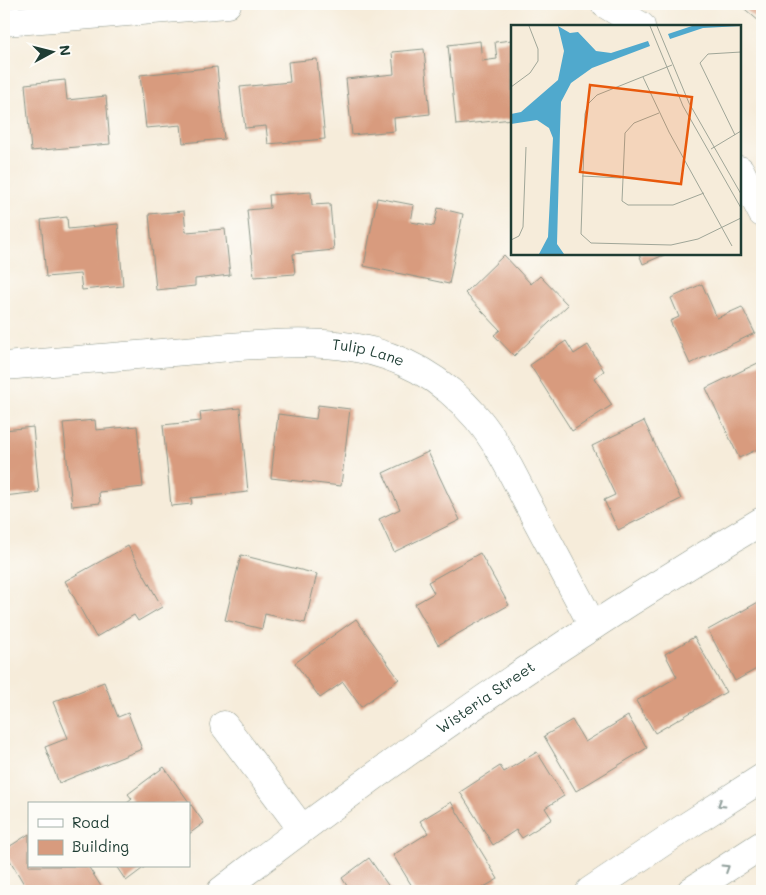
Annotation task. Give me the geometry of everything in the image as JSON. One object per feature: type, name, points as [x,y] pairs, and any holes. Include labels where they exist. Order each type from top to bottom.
[{"type":"street","points":[[4,22],[227,4]]},
{"type":"street","points":[[605,4],[639,25]]},
{"type":"street","points":[[741,172],[762,213]]},
{"type":"street","name":"Tulip Lane","points":[[4,366],[291,342],[349,345],[385,355],[427,376],[449,391],[476,418],[498,447],[593,626]]},
{"type":"street","name":"Wisteria Street","points":[[221,891],[302,829],[441,728],[593,626],[762,521]]},
{"type":"street","points":[[224,725],[302,829]]},
{"type":"street","points":[[590,891],[762,778]]},
{"type":"street","points":[[691,891],[762,845]]},
{"type":"building","points":[[739,4],[762,4],[762,20],[760,22]]},
{"type":"building","points":[[511,40],[511,119],[456,125],[448,45],[480,41],[482,61],[497,59],[495,42]]},
{"type":"building","points":[[424,49],[430,114],[394,118],[395,131],[352,135],[346,79],[394,74],[392,52]]},
{"type":"building","points":[[317,59],[325,139],[268,144],[266,126],[245,128],[240,87],[290,82],[288,62]]},
{"type":"building","points":[[217,67],[224,139],[183,143],[181,125],[146,128],[140,75]]},
{"type":"building","points":[[65,80],[67,100],[106,96],[110,144],[31,151],[25,84]]},
{"type":"building","points":[[311,192],[312,205],[330,204],[334,250],[293,254],[295,274],[254,277],[247,210],[270,208],[269,195]]},
{"type":"building","points":[[377,198],[414,205],[411,222],[434,226],[438,208],[463,214],[449,284],[364,266]]},
{"type":"building","points":[[184,211],[186,232],[225,229],[230,275],[195,279],[195,286],[156,290],[149,214]]},
{"type":"building","points":[[67,217],[68,229],[118,224],[123,286],[82,290],[80,274],[46,277],[41,220]]},
{"type":"building","points":[[504,255],[531,284],[540,276],[568,305],[514,356],[494,335],[500,330],[465,293]]},
{"type":"building","points":[[639,255],[664,255],[643,264]]},
{"type":"building","points":[[702,284],[717,318],[742,307],[755,333],[690,364],[670,321],[679,317],[671,298]]},
{"type":"building","points":[[566,341],[574,354],[588,345],[604,371],[594,378],[612,405],[572,431],[530,365]]},
{"type":"building","points":[[762,361],[762,447],[739,458],[706,388]]},
{"type":"building","points":[[318,405],[350,409],[341,486],[271,478],[278,414],[316,419]]},
{"type":"building","points":[[240,408],[248,492],[191,498],[192,504],[171,506],[163,425],[201,421],[200,412]]},
{"type":"building","points":[[95,420],[96,430],[137,426],[143,487],[99,492],[100,503],[72,506],[63,423]]},
{"type":"building","points":[[644,421],[681,499],[618,530],[604,500],[615,495],[592,446]]},
{"type":"building","points":[[33,427],[39,492],[4,496],[4,430]]},
{"type":"building","points":[[428,452],[460,520],[394,552],[379,519],[400,509],[383,473]]},
{"type":"building","points":[[128,546],[162,607],[138,621],[134,615],[96,637],[65,581]]},
{"type":"building","points":[[480,553],[509,605],[438,645],[415,604],[434,593],[428,582]]},
{"type":"building","points":[[241,555],[317,574],[305,623],[265,614],[262,629],[225,620]]},
{"type":"building","points":[[762,600],[762,666],[735,681],[708,630]]},
{"type":"building","points":[[356,619],[399,679],[361,707],[343,682],[320,698],[295,663]]},
{"type":"building","points":[[694,637],[726,692],[655,733],[636,701],[677,677],[665,654]]},
{"type":"building","points":[[104,682],[118,717],[128,713],[142,749],[59,783],[45,747],[68,738],[53,702]]},
{"type":"building","points":[[628,716],[647,748],[576,791],[544,736],[572,720],[585,742]]},
{"type":"building","points":[[537,752],[564,796],[545,808],[552,819],[522,838],[516,830],[493,845],[460,792],[500,766],[504,772]]},
{"type":"building","points":[[164,767],[189,802],[128,802],[132,799],[128,794]]},
{"type":"building","points":[[451,802],[498,879],[477,891],[415,891],[393,855],[428,833],[420,821]]},
{"type":"building","points":[[190,803],[204,823],[190,833]]},
{"type":"building","points":[[28,835],[28,868],[89,868],[104,891],[28,891],[4,850]]},
{"type":"building","points":[[369,858],[392,891],[340,891],[347,886],[342,878]]},
{"type":"building","points":[[117,868],[143,868],[126,881]]}]
